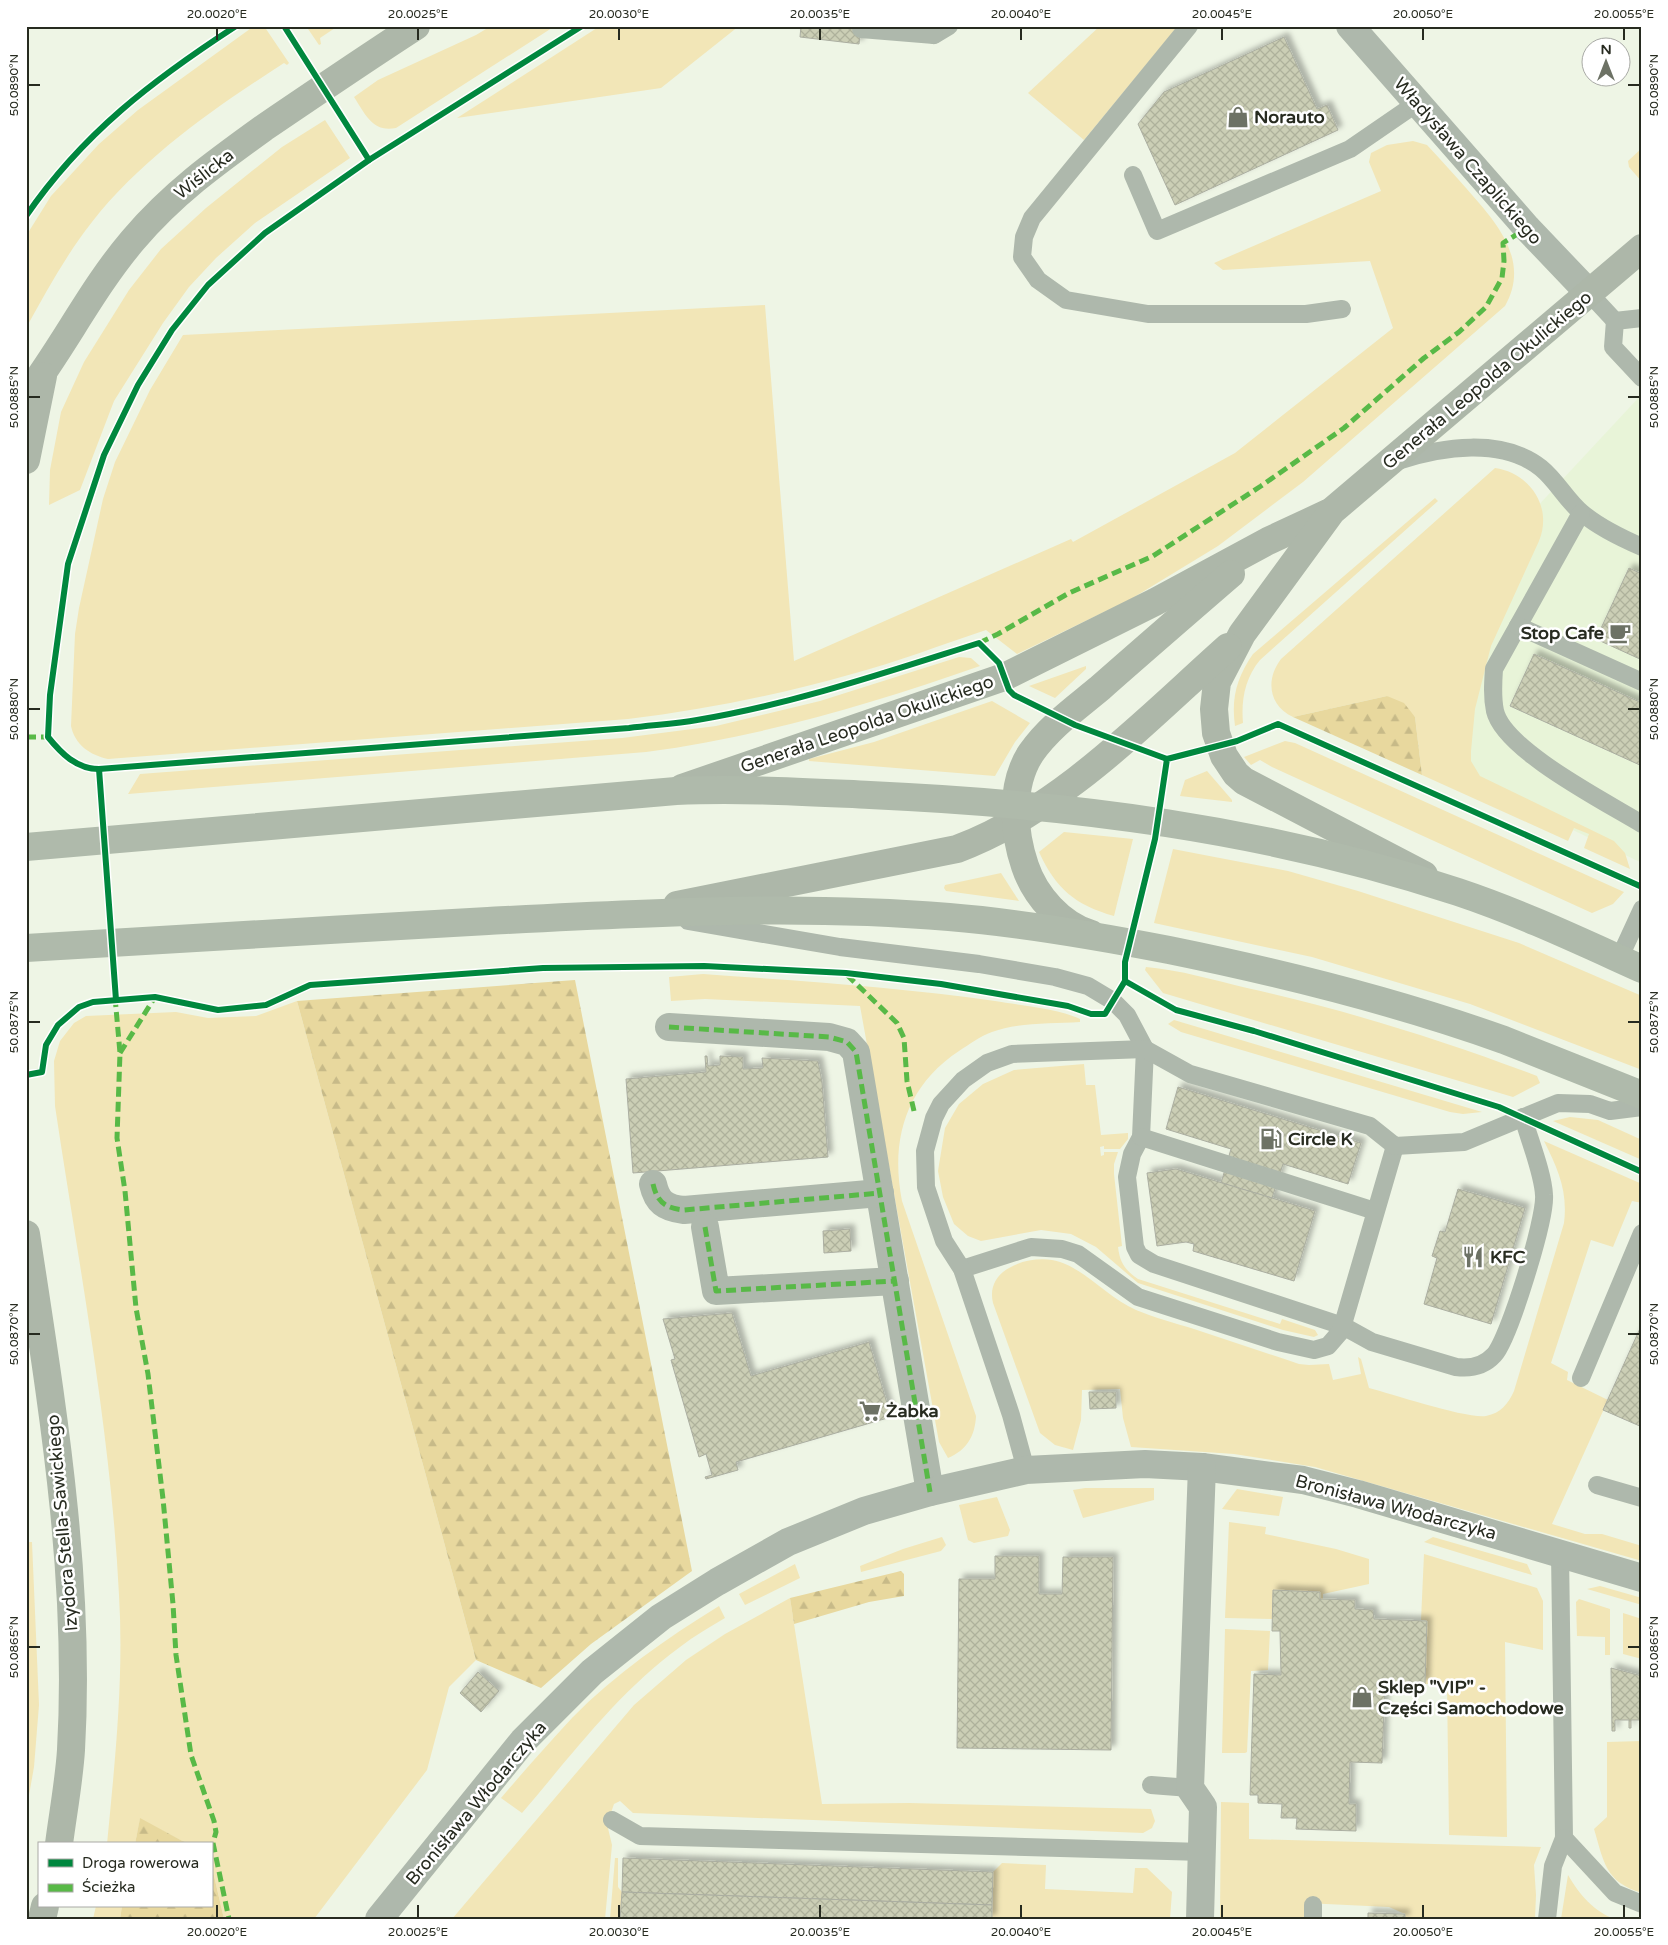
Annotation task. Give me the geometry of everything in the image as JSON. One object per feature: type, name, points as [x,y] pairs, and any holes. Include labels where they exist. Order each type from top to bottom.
[{"type":"main road","name":"Wiślicka","points":[[26,396],[43,374],[97,288],[132,241],[186,185],[322,87],[416,26]]},
{"type":"main road","name":"Generała Leopolda Okulickiego","points":[[1459,892],[1244,781],[1236,774],[1224,756],[1216,733],[1214,698],[1223,668],[1242,634],[1332,511],[1642,248]]},
{"type":"main road","name":"Wiślicka","points":[[26,460],[43,374]]},
{"type":"main road","name":"Generała Leopolda Okulickiego","points":[[676,791],[1004,677],[1155,602],[1268,541],[1332,511]]},
{"type":"main road","name":"Generała Leopolda Okulickiego","points":[[1104,938],[1074,927],[1046,903],[1027,873],[1020,850],[1024,811],[1021,778],[1030,754],[1045,736],[1268,541]]},
{"type":"main road","name":"Generała Leopolda Okulickiego","points":[[638,912],[957,849],[991,837],[1024,811],[1122,742],[1242,634]]},
{"type":"main road","points":[[26,847],[676,791],[779,791],[986,802],[1024,811],[1159,820],[1245,836],[1339,858],[1459,892],[1631,964]]},
{"type":"main road","points":[[26,948],[638,912],[725,911],[913,914],[986,921],[1104,938],[1234,963],[1393,1005],[1502,1040],[1642,1095]]},
{"type":"main road","name":"Izydora Stella-Sawickiego","points":[[26,1234],[53,1414],[69,1560],[73,1648],[71,1751],[59,1842]]},
{"type":"street","name":"Władysława Czaplickiego","points":[[1350,26],[1526,228],[1589,293]]},
{"type":"street","points":[[669,1028],[830,1038],[840,1039],[852,1046],[858,1059],[930,1492]]},
{"type":"street","points":[[653,1184],[661,1204],[668,1208],[684,1210],[880,1193]]},
{"type":"street","points":[[705,1227],[716,1291],[895,1280]]},
{"type":"street","name":"Bronisława Włodarczyka","points":[[380,1919],[523,1741],[592,1672],[661,1617],[717,1582],[788,1542],[864,1511],[930,1492],[1026,1470],[1145,1464],[1202,1467],[1303,1480],[1358,1494],[1642,1578]]},
{"type":"street","points":[[1200,1919],[1203,1852],[1202,1807],[1190,1788],[1202,1467]]},
{"type":"lane","points":[[861,29],[929,31],[949,26]]},
{"type":"lane","points":[[1189,26],[1032,218],[1024,237],[1022,257],[1038,280],[1066,300],[1148,314],[1306,314],[1342,309]]},
{"type":"lane","points":[[1133,175],[1157,231],[1350,149],[1417,103]]},
{"type":"lane","points":[[1589,293],[1615,322],[1613,347],[1642,378]]},
{"type":"lane","points":[[1615,322],[1642,318]]},
{"type":"lane","points":[[1388,464],[1421,454],[1450,450],[1480,448],[1504,451],[1523,458],[1541,468],[1581,513],[1610,533],[1642,547]]},
{"type":"lane","points":[[1581,513],[1494,669],[1493,692],[1495,713],[1508,736],[1527,753],[1642,824]]},
{"type":"lane","points":[[1518,626],[1642,682]]},
{"type":"lane","points":[[1631,964],[1642,909]]},
{"type":"lane","points":[[638,912],[840,947],[979,964],[1076,982],[1113,1001],[1127,1015],[1145,1049],[1141,1138],[1132,1154],[1127,1177],[1135,1247],[1139,1255],[1154,1264],[1343,1326],[1372,1342],[1456,1367],[1467,1368],[1482,1365],[1494,1356],[1502,1346],[1543,1217],[1544,1193],[1523,1118]]},
{"type":"lane","points":[[1026,1470],[1011,1416],[962,1269],[944,1240],[929,1197],[924,1174],[928,1134],[941,1104],[951,1091],[975,1071],[1000,1057],[1012,1054],[1145,1049],[1190,1074],[1370,1126],[1395,1146],[1464,1142],[1558,1103],[1590,1104],[1610,1111],[1642,1107]]},
{"type":"lane","points":[[1141,1138],[1375,1210]]},
{"type":"lane","points":[[962,1269],[1031,1247],[1062,1249],[1078,1254],[1138,1297],[1278,1342],[1314,1350],[1334,1342],[1343,1326],[1395,1146]]},
{"type":"lane","points":[[1581,1378],[1642,1233]]},
{"type":"lane","points":[[1597,1485],[1642,1498]]},
{"type":"lane","points":[[1547,1919],[1554,1866],[1564,1838],[1560,1553]]},
{"type":"lane","points":[[1151,1785],[1190,1788]]},
{"type":"lane","points":[[612,1820],[640,1836],[1203,1852]]},
{"type":"lane","points":[[1564,1838],[1615,1893],[1642,1904]]},
{"type":"shaded area","points":[[254,26],[264,26],[289,63],[287,65],[284,63],[232,97],[182,135],[157,155],[112,198],[74,247],[26,328],[26,236],[51,196],[99,144],[138,110]]},
{"type":"shaded area","points":[[306,26],[338,26],[320,38],[321,44],[319,45]]},
{"type":"shaded area","points":[[491,26],[555,26],[396,128],[381,128],[370,121],[354,97],[378,80],[476,35]]},
{"type":"shaded area","points":[[600,26],[739,26],[661,88],[457,118]]},
{"type":"shaded area","points":[[1100,26],[1178,26],[1084,140],[1028,93]]},
{"type":"shaded area","points":[[325,120],[350,158],[255,223],[216,258],[189,287],[163,323],[114,401],[80,490],[49,505],[50,470],[61,412],[84,362],[129,290],[161,249],[206,208],[282,147]]},
{"type":"shaded area","points":[[1413,141],[1427,145],[1442,161],[1488,214],[1506,242],[1512,257],[1514,273],[1512,289],[1505,306],[1303,482],[1218,546],[1131,599],[1017,654],[986,630],[886,664],[796,689],[713,706],[628,719],[108,759],[89,752],[80,744],[73,733],[71,726],[75,634],[103,499],[115,462],[150,390],[183,335],[765,305],[794,661],[1071,539],[1073,542],[1235,453],[1393,328],[1370,261],[1223,270],[1214,263],[1381,191],[1369,162],[1371,153],[1387,145]]},
{"type":"shaded area","points":[[1642,148],[1642,182],[1629,167],[1628,161]]},
{"type":"shaded area","points":[[1642,394],[1642,863],[1445,769],[1534,510]]},
{"type":"shaded area","points":[[1495,468],[1508,471],[1528,484],[1540,504],[1543,528],[1539,541],[1491,646],[1475,709],[1471,761],[1480,776],[1614,841],[1625,853],[1630,869],[1584,848],[1589,834],[1574,828],[1568,841],[1422,775],[1415,717],[1387,696],[1293,717],[1285,712],[1274,699],[1271,684],[1276,667],[1281,659]]},
{"type":"shaded area","points":[[1435,498],[1438,501],[1260,660],[1251,674],[1245,690],[1243,723],[1235,726],[1234,706],[1236,688],[1253,654]]},
{"type":"shaded area","points":[[959,657],[971,658],[980,666],[897,694],[815,718],[690,745],[646,752],[128,794],[140,774],[622,738],[716,726],[820,701]]},
{"type":"shaded area","points":[[1086,666],[1086,669],[1055,698],[1029,686]]},
{"type":"shaded area","points":[[992,701],[1030,723],[1015,742],[995,776],[809,761],[809,759],[874,742]]},
{"type":"shaded area","points":[[1285,741],[1295,743],[1624,892],[1613,904],[1592,913],[1260,760],[1251,765],[1244,757]]},
{"type":"shaded area","points":[[1207,771],[1232,802],[1180,796],[1185,780]]},
{"type":"shaded area","points":[[1064,832],[1133,839],[1114,916],[1088,907],[1078,901],[1068,894],[1052,876],[1039,852]]},
{"type":"shaded area","points":[[1173,849],[1288,871],[1358,891],[1519,943],[1642,996],[1642,1070],[1470,1004],[1312,957],[1154,923]]},
{"type":"shaded area","points":[[1001,873],[1019,901],[946,891],[944,888],[945,885]]},
{"type":"shaded area","points":[[1146,967],[1197,976],[1357,1016],[1430,1038],[1537,1076],[1540,1083],[1513,1097],[1163,993],[1145,970]]},
{"type":"shaded area","points":[[703,974],[849,985],[959,996],[1051,1010],[1080,1019],[1080,1022],[1013,1026],[979,1038],[941,1065],[926,1081],[906,1116],[898,1157],[902,1201],[976,1416],[974,1430],[969,1442],[955,1455],[948,1458],[939,1442],[860,1006],[705,999],[671,1001],[669,977]]},
{"type":"shaded area","points":[[297,1001],[476,1660],[449,1687],[427,1770],[314,1919],[224,1919],[212,1867],[212,1842],[184,1842],[140,1819],[135,1842],[107,1842],[120,1688],[119,1595],[115,1534],[102,1411],[55,1106],[54,1061],[60,1041],[74,1023],[86,1016],[176,1012],[208,1018],[256,1016]]},
{"type":"shaded area","points":[[1174,1020],[1482,1112],[1463,1114],[1450,1112],[1181,1032],[1168,1024]]},
{"type":"shaded area","points":[[1084,1064],[1086,1085],[1095,1085],[1101,1135],[1128,1133],[1128,1139],[1120,1149],[1104,1149],[1104,1146],[1100,1147],[1101,1156],[1104,1155],[1104,1152],[1118,1152],[1114,1164],[1114,1174],[1122,1246],[1118,1247],[1120,1257],[1126,1269],[1138,1279],[1280,1324],[1282,1319],[1315,1330],[1318,1335],[1314,1337],[1283,1330],[1138,1283],[1096,1247],[1071,1234],[1041,1230],[981,1241],[968,1236],[954,1224],[943,1197],[938,1171],[945,1128],[959,1104],[983,1084],[1014,1070]]},
{"type":"shaded area","points":[[1570,1117],[1598,1120],[1642,1140],[1642,1160],[1553,1121]]},
{"type":"shaded area","points":[[1544,1141],[1642,1184],[1642,1203],[1632,1201],[1613,1247],[1591,1240],[1551,1363],[1568,1372],[1567,1380],[1608,1400],[1552,1524],[1585,1534],[1602,1534],[1642,1546],[1642,1561],[1315,1467],[1234,1454],[1131,1447],[1123,1418],[1120,1389],[1082,1390],[1081,1420],[1073,1450],[1055,1445],[1040,1433],[993,1303],[992,1292],[995,1282],[1009,1268],[1019,1263],[1041,1259],[1063,1263],[1074,1268],[1114,1297],[1143,1313],[1299,1364],[1329,1364],[1333,1380],[1361,1374],[1358,1357],[1361,1359],[1369,1388],[1463,1414],[1486,1416],[1496,1413],[1506,1404],[1514,1391],[1564,1223],[1565,1201],[1561,1180]]},
{"type":"shaded area","points":[[1085,1488],[1154,1488],[1154,1500],[1083,1518],[1073,1490]]},
{"type":"shaded area","points":[[1237,1489],[1283,1497],[1279,1516],[1222,1509]]},
{"type":"shaded area","points":[[997,1497],[1010,1530],[1008,1536],[974,1543],[968,1540],[959,1505]]},
{"type":"shaded area","points":[[1229,1522],[1266,1527],[1265,1534],[1336,1549],[1369,1559],[1369,1584],[1323,1594],[1323,1600],[1272,1619],[1225,1618]]},
{"type":"shaded area","points":[[942,1537],[946,1545],[941,1551],[861,1572],[860,1566],[903,1549]]},
{"type":"shaded area","points":[[1433,1537],[1527,1564],[1532,1575],[1424,1542]]},
{"type":"shaded area","points":[[26,1542],[32,1542],[39,1705],[34,1767],[26,1812]]},
{"type":"shaded area","points":[[1424,1554],[1537,1588],[1543,1601],[1543,1650],[1505,1642],[1507,1837],[1449,1835],[1447,1684],[1425,1684],[1427,1621],[1421,1620]]},
{"type":"shaded area","points":[[795,1564],[800,1578],[745,1605],[739,1594]]},
{"type":"shaded area","points":[[1600,1586],[1642,1598],[1642,1605],[1587,1589]]},
{"type":"shaded area","points":[[790,1598],[822,1804],[909,1803],[1151,1809],[1155,1821],[1152,1828],[1143,1833],[633,1813],[620,1801],[614,1804],[607,1824],[612,1845],[605,1919],[452,1919],[634,1705],[686,1660],[725,1634]]},
{"type":"shaded area","points":[[1579,1599],[1610,1609],[1610,1655],[1605,1655],[1605,1637],[1577,1636],[1576,1602]]},
{"type":"shaded area","points":[[719,1606],[725,1618],[685,1643],[636,1684],[596,1725],[522,1813],[501,1798],[572,1718],[606,1686],[661,1644]]},
{"type":"shaded area","points":[[1623,1613],[1642,1619],[1642,1659],[1623,1654]]},
{"type":"shaded area","points":[[1225,1629],[1270,1631],[1268,1670],[1251,1671],[1247,1752],[1245,1753],[1222,1753]]},
{"type":"shaded area","points":[[1642,1741],[1642,1893],[1620,1883],[1613,1877],[1604,1861],[1594,1829],[1607,1817],[1607,1742]]},
{"type":"shaded area","points":[[1221,1802],[1249,1803],[1249,1839],[1541,1847],[1534,1865],[1535,1919],[1405,1919],[1405,1914],[1389,1907],[1305,1903],[1304,1919],[1220,1919]]},
{"type":"shaded area","points":[[615,1858],[618,1858],[618,1887],[622,1892],[620,1919],[610,1919]]},
{"type":"shaded area","points":[[1002,1863],[1046,1865],[1045,1889],[1133,1893],[1135,1868],[1147,1868],[1172,1892],[1170,1919],[992,1919],[993,1872]]},
{"type":"shaded area","points":[[1568,1875],[1588,1902],[1600,1912],[1615,1919],[1561,1919]]},
{"type":"shaded area","points":[[96,1908],[122,1908],[120,1919],[93,1919]]},
{"type":"green space","points":[[1387,696],[1404,703],[1415,717],[1422,775],[1293,717]]},
{"type":"green space","points":[[575,980],[692,1571],[591,1644],[541,1688],[476,1660],[297,1001]]},
{"type":"green space","points":[[901,1571],[904,1574],[904,1596],[869,1602],[794,1624],[790,1598]]},
{"type":"green space","points":[[140,1818],[184,1842],[135,1842]]},
{"type":"green space","points":[[212,1867],[224,1919],[120,1919],[122,1908],[212,1908]]},
{"type":"building","points":[[801,26],[861,26],[859,44],[800,37]]},
{"type":"building","name":"Norauto","points":[[1284,37],[1317,109],[1327,105],[1338,130],[1175,205],[1138,124],[1164,92]]},
{"type":"building","points":[[1629,568],[1642,574],[1642,660],[1596,639]]},
{"type":"building","points":[[1534,654],[1642,703],[1642,766],[1510,706]]},
{"type":"building","points":[[705,1056],[707,1056],[708,1066],[720,1065],[720,1056],[743,1057],[743,1069],[763,1068],[762,1058],[818,1061],[822,1082],[828,1157],[633,1173],[626,1079],[706,1072]]},
{"type":"building","points":[[1178,1087],[1361,1143],[1348,1184],[1283,1164],[1272,1198],[1221,1183],[1231,1149],[1166,1129]]},
{"type":"building","points":[[1176,1169],[1315,1211],[1294,1281],[1193,1251],[1194,1244],[1186,1242],[1157,1246],[1147,1173]]},
{"type":"building","name":"KFC","points":[[1458,1189],[1525,1208],[1491,1324],[1424,1304],[1437,1258],[1432,1256],[1440,1231],[1445,1232]]},
{"type":"building","points":[[850,1229],[851,1251],[824,1253],[823,1231]]},
{"type":"building","points":[[732,1313],[751,1376],[869,1342],[891,1417],[736,1462],[738,1470],[706,1479],[705,1477],[712,1475],[706,1454],[699,1457],[671,1360],[675,1359],[663,1319]]},
{"type":"building","points":[[1642,1324],[1642,1427],[1603,1410]]},
{"type":"building","points":[[1089,1392],[1116,1392],[1116,1408],[1090,1409]]},
{"type":"building","points":[[995,1556],[1039,1556],[1039,1594],[1062,1594],[1063,1557],[1113,1557],[1111,1750],[957,1748],[959,1579],[995,1579]]},
{"type":"building","points":[[1273,1590],[1320,1592],[1320,1599],[1355,1600],[1355,1609],[1373,1610],[1374,1619],[1427,1621],[1425,1684],[1385,1683],[1382,1763],[1350,1762],[1349,1804],[1356,1804],[1356,1831],[1296,1829],[1297,1818],[1281,1818],[1282,1804],[1258,1803],[1258,1795],[1250,1795],[1254,1674],[1281,1675],[1280,1631],[1272,1631]]},
{"type":"building","points":[[1611,1668],[1642,1676],[1642,1720],[1631,1720],[1631,1728],[1629,1728],[1629,1720],[1615,1720],[1615,1731],[1612,1731]]},
{"type":"building","points":[[478,1672],[499,1691],[481,1712],[460,1693]]},
{"type":"building","points":[[623,1858],[993,1872],[992,1905],[622,1892]]},
{"type":"building","points":[[622,1892],[992,1905],[992,1919],[620,1919]]},
{"type":"building","points":[[1368,1913],[1405,1914],[1405,1919],[1368,1919]]},
{"type":"marked path","points":[[979,643],[1069,593],[1153,556],[1261,486],[1344,428],[1424,358],[1459,332],[1486,307],[1502,278],[1504,261],[1503,243],[1527,228]]},
{"type":"marked path","points":[[26,737],[48,737]]},
{"type":"marked path","points":[[847,975],[897,1023],[904,1038],[907,1081],[914,1111]]},
{"type":"marked path","points":[[115,997],[120,1053],[117,1138],[125,1191],[136,1308],[148,1374],[163,1499],[176,1655],[191,1755],[214,1821],[216,1832],[213,1843],[229,1919]]},
{"type":"marked path","points":[[120,1053],[155,997]]},
{"type":"marked path","points":[[669,1027],[829,1037],[847,1042],[856,1052],[930,1492]]},
{"type":"marked path","points":[[653,1184],[657,1195],[663,1203],[672,1208],[684,1210],[880,1193]]},
{"type":"marked path","points":[[705,1227],[716,1291],[895,1281]]},
{"type":"cycle path","points":[[26,216],[71,159],[121,110],[176,67],[236,26]]},
{"type":"cycle path","points":[[284,26],[369,160]]},
{"type":"cycle path","points":[[582,26],[369,160],[265,233],[208,285],[172,330],[138,385],[104,455],[68,564],[50,695],[48,737],[58,749],[76,763],[99,769],[629,728],[689,721],[769,705],[875,676],[979,643],[999,663],[1009,690],[1014,695],[1075,725],[1167,759]]},
{"type":"cycle path","points":[[26,1075],[42,1072],[46,1045],[58,1025],[79,1007],[93,1002],[155,997],[218,1010],[266,1005],[310,985],[543,968],[704,966],[846,973],[941,984],[1068,1006],[1091,1014],[1105,1014],[1125,981],[1125,962],[1155,839],[1167,759],[1237,741],[1278,724],[1642,887]]},
{"type":"cycle path","points":[[99,769],[116,1000]]},
{"type":"cycle path","points":[[1125,981],[1176,1010],[1254,1031],[1499,1107],[1642,1172]]},
{"type":"place","name":"Norauto","points":[[1238,117]]},
{"type":"place","name":"Stop Cafe","points":[[1620,633]]},
{"type":"place","name":"Circle K","points":[[1271,1139]]},
{"type":"place","name":"KFC","points":[[1473,1257]]},
{"type":"place","name":"Żabka","points":[[870,1411]]},
{"type":"place","name":"Sklep \"VIP\" - Części Samochodowe","points":[[1362,1697]]}]
